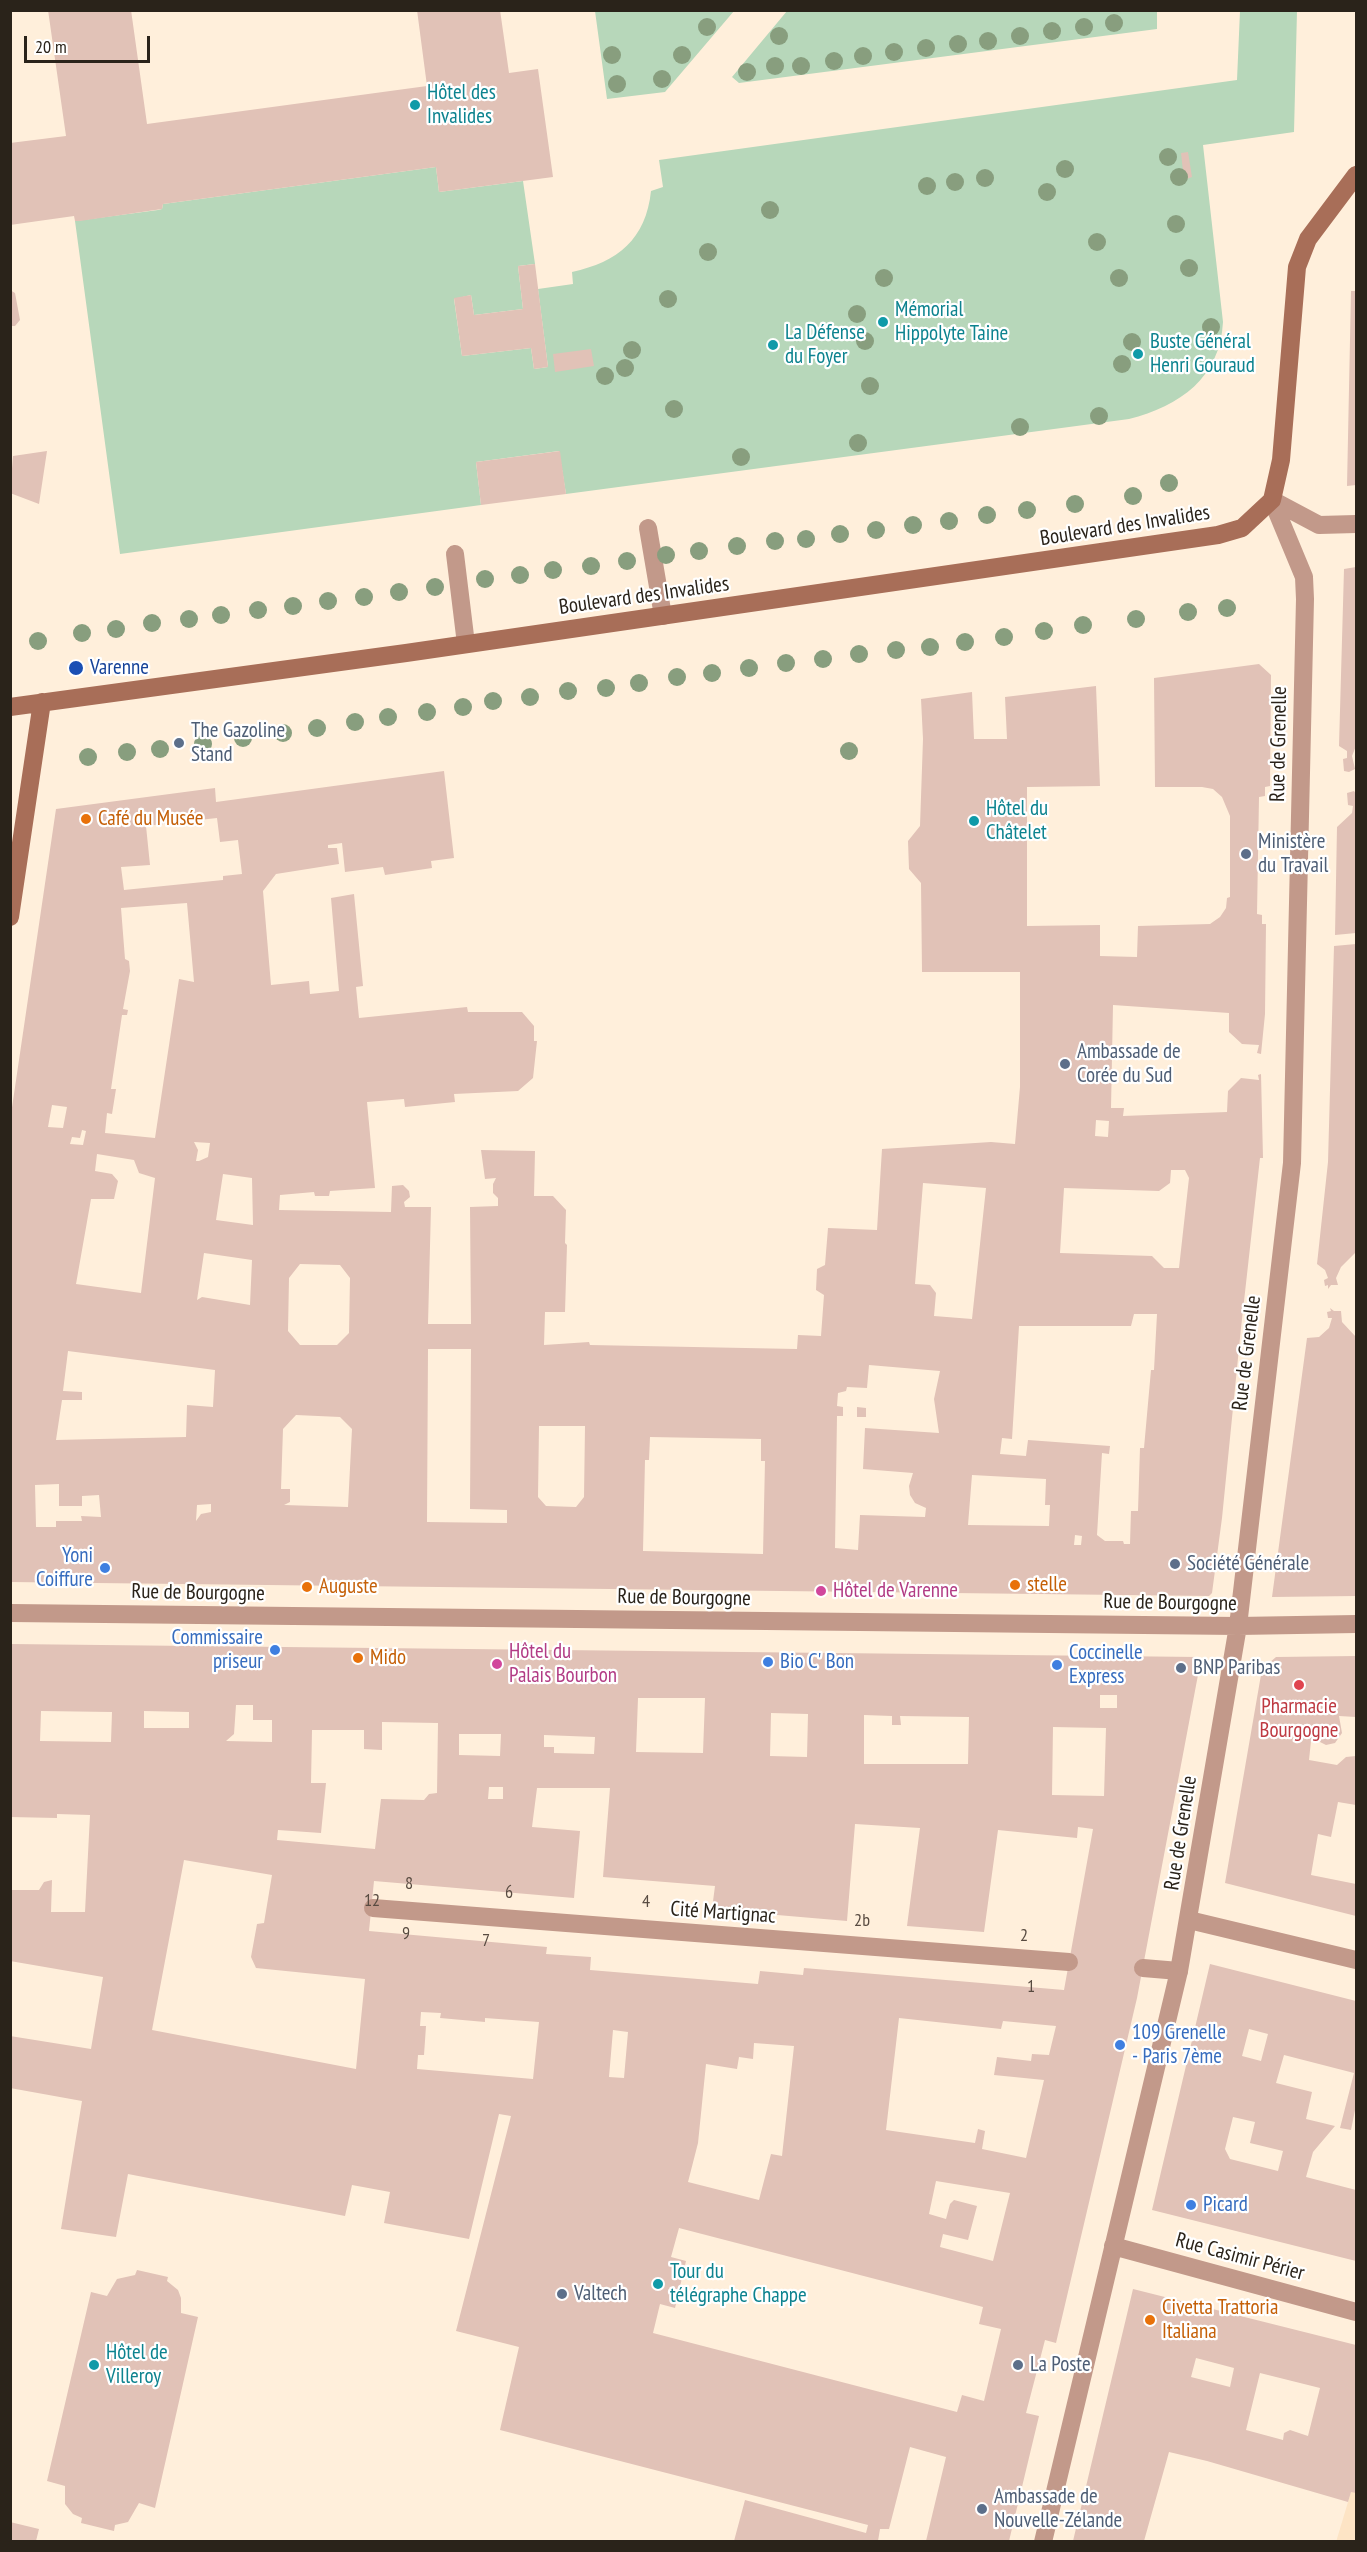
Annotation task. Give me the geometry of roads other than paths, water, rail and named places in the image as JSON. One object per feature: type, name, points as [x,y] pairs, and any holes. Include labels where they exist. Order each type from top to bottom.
[{"type":"main road","points":[[1272,500],[1281,459],[1297,267],[1308,239],[1355,179]]},
{"type":"main road","name":"Boulevard des Invalides","points":[[10,707],[663,616],[1218,535],[1242,528],[1272,500]]},
{"type":"main road","points":[[10,916],[42,702]]},
{"type":"street","points":[[1272,500],[1319,525],[1356,524]]},
{"type":"street","name":"Rue de Grenelle","points":[[1042,2541],[1179,1971],[1189,1920],[1238,1626],[1292,1162],[1305,599],[1304,577],[1272,500]]},
{"type":"street","points":[[648,528],[663,616]]},
{"type":"street","points":[[455,554],[466,644]]},
{"type":"street","name":"Rue de Bourgogne","points":[[10,1613],[1238,1626],[1356,1624]]},
{"type":"street","name":"Cité Martignac","points":[[373,1908],[1069,1962]]},
{"type":"street","points":[[1189,1920],[1356,1960]]},
{"type":"street","points":[[1143,1968],[1179,1971]]},
{"type":"street","name":"Rue Casimir Périer","points":[[1113,2246],[1356,2312]]},
{"type":"place","name":"Hôtel des Invalides","points":[[415,105]]},
{"type":"place","name":"Mémorial Hippolyte Taine","points":[[883,322]]},
{"type":"place","name":"La Défense du Foyer","points":[[773,345]]},
{"type":"place","name":"Buste Général Henri Gouraud","points":[[1138,354]]},
{"type":"place","name":"Varenne","points":[[76,668]]},
{"type":"place","name":"The Gazoline Stand","points":[[179,743]]},
{"type":"place","name":"Café du Musée","points":[[86,819]]},
{"type":"place","name":"Hôtel du Châtelet","points":[[974,821]]},
{"type":"place","name":"Ministère du Travail","points":[[1246,854]]},
{"type":"place","name":"Ambassade de Corée du Sud","points":[[1065,1064]]},
{"type":"place","name":"Société Générale","points":[[1175,1564]]},
{"type":"place","name":"Yoni Coiffure","points":[[105,1568]]},
{"type":"place","name":"stelle","points":[[1015,1585]]},
{"type":"place","name":"Auguste","points":[[307,1587]]},
{"type":"place","name":"Hôtel de Varenne","points":[[821,1591]]},
{"type":"place","name":"Commissaire priseur","points":[[275,1650]]},
{"type":"place","name":"Mido","points":[[358,1658]]},
{"type":"place","name":"Bio C' Bon","points":[[768,1662]]},
{"type":"place","name":"Hôtel du Palais Bourbon","points":[[497,1664]]},
{"type":"place","name":"Coccinelle Express","points":[[1057,1665]]},
{"type":"place","name":"BNP Paribas","points":[[1181,1668]]},
{"type":"place","name":"Pharmacie Bourgogne","points":[[1299,1685]]},
{"type":"place","name":"109 Grenelle - Paris 7ème","points":[[1120,2045]]},
{"type":"place","name":"Picard","points":[[1191,2205]]},
{"type":"place","name":"Tour du télégraphe Chappe","points":[[658,2284]]},
{"type":"place","name":"Valtech","points":[[562,2294]]},
{"type":"place","name":"Civetta Trattoria Italiana","points":[[1150,2320]]},
{"type":"place","name":"Hôtel de Villeroy","points":[[94,2365]]},
{"type":"place","name":"La Poste","points":[[1018,2365]]},
{"type":"place","name":"Ambassade de Nouvelle-Zélande","points":[[982,2509]]}]
